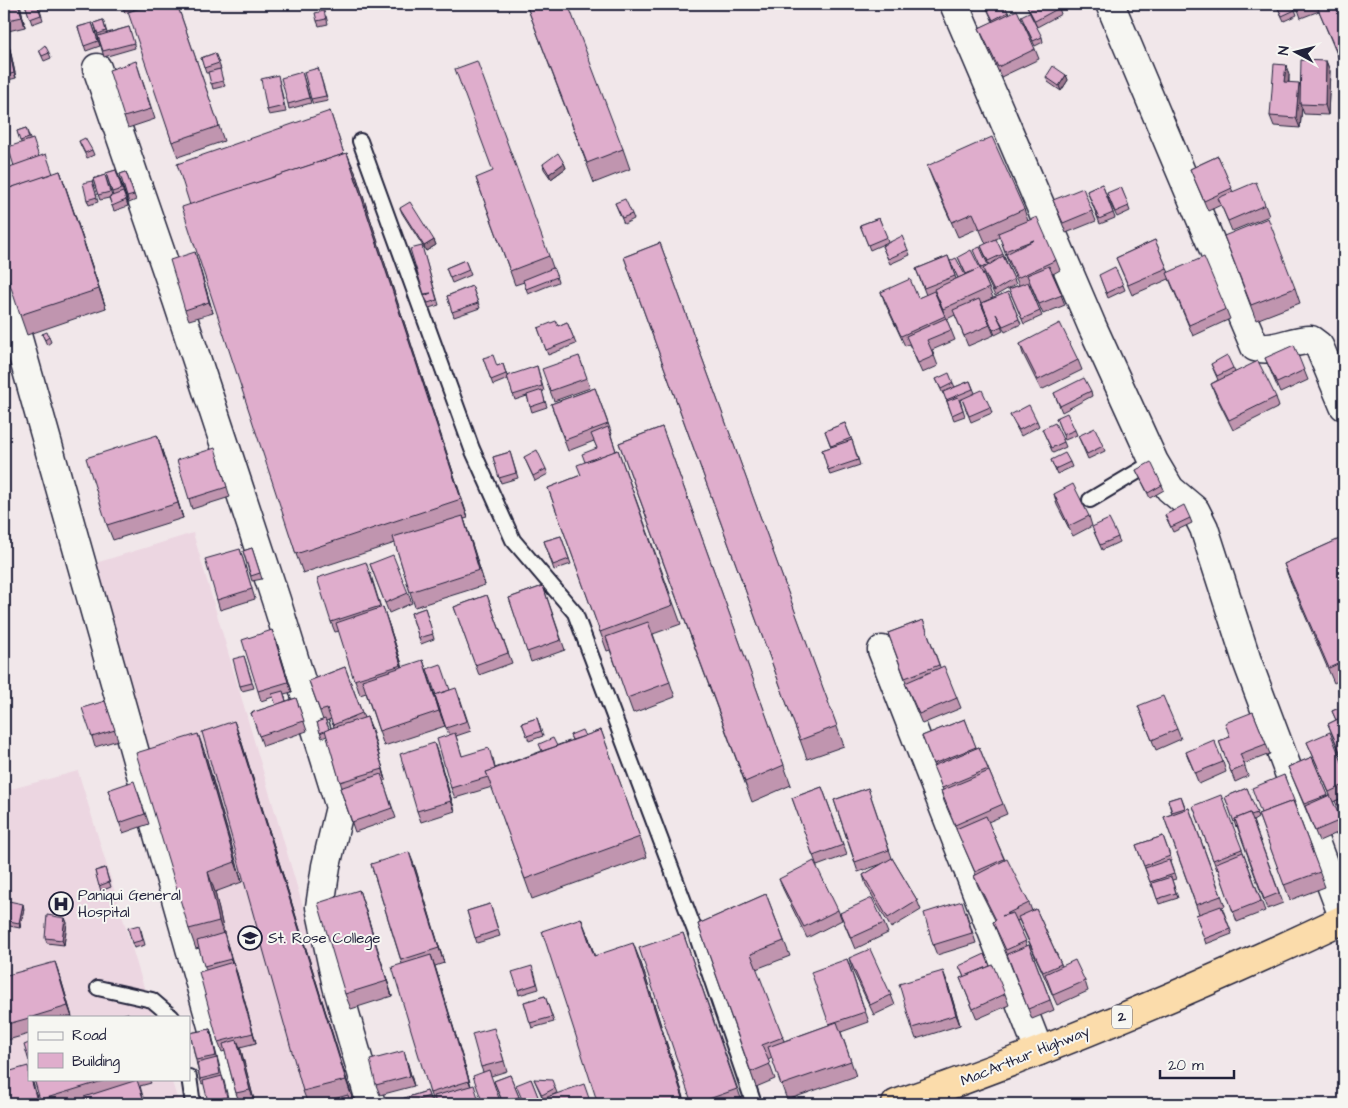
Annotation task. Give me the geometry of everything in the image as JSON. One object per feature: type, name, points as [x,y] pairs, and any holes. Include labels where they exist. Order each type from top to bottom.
[{"type":"highway","name":"MacArthur Highway","points":[[896,1104],[988,1072],[1039,1051],[1244,966],[1344,919]]},
{"type":"street","points":[[954,4],[1092,326],[1154,462],[1170,489],[1195,510],[1204,528],[1247,661],[1344,919]]},
{"type":"street","points":[[1110,4],[1255,347],[1264,350],[1292,341],[1312,340],[1319,346],[1344,406]]},
{"type":"street","points":[[97,68],[236,478],[340,807],[320,907],[337,986],[371,1104]]},
{"type":"street","points":[[4,289],[234,1104]]},
{"type":"street","points":[[882,650],[1039,1051]]},
{"type":"lane","points":[[360,141],[472,449],[513,540],[575,614],[696,931],[754,1104]]},
{"type":"lane","points":[[1090,500],[1154,462]]},
{"type":"lane","points":[[98,988],[152,1000],[171,1016]]},
{"type":"lane","points":[[189,1080],[193,1104]]},
{"type":"shaded area","name":"St. Rose College","points":[[193,533],[361,1104],[233,1104],[86,566]]},
{"type":"shaded area","name":"Paniqui General Hospital","points":[[78,771],[153,1016],[28,1016],[28,1080],[171,1080],[179,1104],[4,1104],[4,791]]},
{"type":"building","points":[[4,4],[18,4],[22,17],[4,21]]},
{"type":"building","points":[[25,4],[37,4],[41,15],[30,19]]},
{"type":"building","points":[[122,4],[132,4],[132,5],[123,8]]},
{"type":"building","points":[[153,4],[177,4],[219,126],[172,142],[128,12]]},
{"type":"building","points":[[526,4],[568,4],[623,149],[587,163]]},
{"type":"building","points":[[985,4],[1004,4],[1008,12],[993,20]]},
{"type":"building","points":[[1026,4],[1057,4],[1059,8],[1035,21]]},
{"type":"building","points":[[1276,4],[1293,4],[1295,10],[1282,16]]},
{"type":"building","points":[[1296,4],[1307,4],[1298,7]]},
{"type":"building","points":[[1316,4],[1344,4],[1344,69]]},
{"type":"building","points":[[1017,10],[1035,49],[998,67],[979,28]]},
{"type":"building","points":[[324,11],[326,19],[317,21],[315,13]]},
{"type":"building","points":[[1029,12],[1042,37],[1033,41],[1021,16]]},
{"type":"building","points":[[103,20],[106,31],[98,34],[94,23]]},
{"type":"building","points":[[92,23],[98,41],[84,46],[78,27]]},
{"type":"building","points":[[129,27],[134,43],[103,51],[98,36]]},
{"type":"building","points":[[8,44],[14,73],[4,76],[4,45]]},
{"type":"building","points":[[45,45],[49,53],[42,56],[39,50]]},
{"type":"building","points":[[215,53],[219,63],[204,68],[201,58]]},
{"type":"building","points":[[1301,60],[1326,61],[1325,105],[1300,104]]},
{"type":"building","points":[[136,61],[151,109],[124,117],[109,70]]},
{"type":"building","points":[[477,61],[549,256],[510,271],[476,178],[493,171],[455,69]]},
{"type":"building","points":[[1274,64],[1286,65],[1284,82],[1299,83],[1296,118],[1270,116]]},
{"type":"building","points":[[1053,66],[1066,75],[1059,86],[1046,77]]},
{"type":"building","points":[[318,68],[326,96],[311,99],[304,72]]},
{"type":"building","points":[[220,69],[223,81],[211,84],[208,72]]},
{"type":"building","points":[[302,72],[309,98],[288,104],[281,78]]},
{"type":"building","points":[[278,75],[284,106],[267,110],[261,79]]},
{"type":"building","points":[[330,111],[344,154],[190,205],[177,164]]},
{"type":"building","points":[[26,128],[29,138],[20,141],[17,131]]},
{"type":"building","points":[[992,137],[1024,209],[980,229],[973,213],[952,222],[927,166]]},
{"type":"building","points":[[85,138],[92,150],[85,153],[79,141]]},
{"type":"building","points":[[33,139],[39,157],[14,166],[8,147]]},
{"type":"building","points":[[347,153],[461,499],[296,554],[182,207]]},
{"type":"building","points":[[558,153],[564,163],[549,174],[543,164]]},
{"type":"building","points":[[46,154],[53,174],[4,190],[4,169]]},
{"type":"building","points":[[1218,156],[1232,188],[1204,201],[1190,169]]},
{"type":"building","points":[[116,170],[122,189],[112,192],[106,173]]},
{"type":"building","points":[[60,171],[99,289],[20,315],[4,266],[4,190]]},
{"type":"building","points":[[126,172],[134,195],[127,197],[120,174]]},
{"type":"building","points":[[105,175],[110,192],[98,195],[93,179]]},
{"type":"building","points":[[92,181],[97,197],[87,200],[83,183]]},
{"type":"building","points":[[1256,182],[1265,205],[1228,221],[1218,198]]},
{"type":"building","points":[[1102,184],[1113,213],[1099,219],[1087,191]]},
{"type":"building","points":[[1121,187],[1129,206],[1115,212],[1107,193]]},
{"type":"building","points":[[1083,188],[1092,211],[1063,223],[1053,200]]},
{"type":"building","points":[[123,192],[126,200],[112,206],[109,197]]},
{"type":"building","points":[[625,199],[632,214],[622,218],[615,203]]},
{"type":"building","points":[[410,202],[434,240],[424,246],[400,208]]},
{"type":"building","points":[[1037,217],[1056,260],[1017,278],[1006,254],[1034,240],[1005,251],[998,233]]},
{"type":"building","points":[[879,218],[887,237],[868,245],[860,225]]},
{"type":"building","points":[[1268,218],[1295,288],[1251,305],[1224,236]]},
{"type":"building","points":[[902,236],[908,250],[888,259],[882,246]]},
{"type":"building","points":[[996,239],[1003,254],[988,261],[981,246]]},
{"type":"building","points":[[1155,240],[1167,268],[1128,285],[1116,258]]},
{"type":"building","points":[[660,243],[837,726],[800,740],[624,257]]},
{"type":"building","points":[[422,246],[437,300],[428,303],[424,296],[431,293],[424,294],[410,249]]},
{"type":"building","points":[[980,247],[988,265],[981,268],[973,250]]},
{"type":"building","points":[[971,250],[980,268],[966,274],[958,257]]},
{"type":"building","points":[[195,252],[209,302],[185,310],[170,260]]},
{"type":"building","points":[[948,256],[955,276],[924,288],[916,269]]},
{"type":"building","points":[[1003,256],[1014,279],[994,291],[983,269]]},
{"type":"building","points":[[1204,257],[1226,309],[1189,325],[1167,273]]},
{"type":"building","points":[[956,258],[965,275],[958,278],[950,261]]},
{"type":"building","points":[[465,260],[469,270],[450,278],[446,268]]},
{"type":"building","points":[[1049,266],[1062,295],[1039,304],[1027,275]]},
{"type":"building","points":[[1115,267],[1123,285],[1106,293],[1099,275]]},
{"type":"building","points":[[553,268],[557,277],[526,289],[523,280]]},
{"type":"building","points":[[980,268],[989,288],[943,309],[934,289]]},
{"type":"building","points":[[910,279],[918,298],[934,291],[945,316],[901,336],[881,292]]},
{"type":"building","points":[[1028,282],[1040,311],[1022,319],[1009,289]]},
{"type":"building","points":[[472,286],[478,303],[452,312],[447,296]]},
{"type":"building","points":[[1008,292],[1019,319],[1003,326],[996,314],[1002,326],[993,330],[982,303]]},
{"type":"building","points":[[979,299],[990,325],[964,336],[953,310]]},
{"type":"building","points":[[946,318],[951,330],[927,340],[934,356],[918,363],[906,336]]},
{"type":"building","points":[[556,321],[558,326],[567,322],[574,339],[546,350],[538,328]]},
{"type":"building","points":[[1060,323],[1078,360],[1038,380],[1020,344]]},
{"type":"building","points":[[47,332],[49,337],[45,340],[42,334]]},
{"type":"building","points":[[1294,345],[1304,370],[1277,383],[1265,358]]},
{"type":"building","points":[[493,355],[497,366],[503,364],[506,374],[491,380],[483,358]]},
{"type":"building","points":[[1227,355],[1233,368],[1217,376],[1211,364]]},
{"type":"building","points":[[579,356],[587,378],[550,391],[542,369]]},
{"type":"building","points":[[1258,361],[1276,397],[1229,420],[1211,384]]},
{"type":"building","points":[[537,366],[542,386],[513,395],[507,376]]},
{"type":"building","points":[[949,373],[953,383],[941,389],[936,379]]},
{"type":"building","points":[[1084,378],[1091,391],[1060,406],[1054,393]]},
{"type":"building","points":[[970,381],[973,389],[946,400],[943,392]]},
{"type":"building","points":[[595,388],[608,424],[565,440],[551,404]]},
{"type":"building","points":[[542,390],[545,402],[530,407],[527,395]]},
{"type":"building","points":[[982,390],[990,407],[969,416],[962,399]]},
{"type":"building","points":[[958,397],[963,410],[952,415],[947,401]]},
{"type":"building","points":[[1029,405],[1037,421],[1019,430],[1010,415]]},
{"type":"building","points":[[1067,413],[1075,430],[1063,435],[1056,418]]},
{"type":"building","points":[[845,423],[851,438],[831,446],[825,431]]},
{"type":"building","points":[[1055,423],[1064,442],[1051,448],[1042,429]]},
{"type":"building","points":[[608,427],[616,451],[585,462],[582,454],[597,448],[591,434]]},
{"type":"building","points":[[662,427],[784,765],[745,782],[619,443]]},
{"type":"building","points":[[1095,428],[1103,446],[1087,454],[1078,436]]},
{"type":"building","points":[[157,435],[178,503],[107,525],[86,458]]},
{"type":"building","points":[[852,440],[858,460],[828,470],[822,450]]},
{"type":"building","points":[[215,448],[227,487],[189,499],[177,460]]},
{"type":"building","points":[[537,450],[546,469],[533,476],[524,457]]},
{"type":"building","points":[[618,450],[673,605],[600,632],[548,488],[581,475],[577,465]]},
{"type":"building","points":[[510,452],[516,473],[499,478],[493,457]]},
{"type":"building","points":[[1065,453],[1070,462],[1055,469],[1051,460]]},
{"type":"building","points":[[1151,462],[1162,485],[1148,493],[1136,470]]},
{"type":"building","points":[[1073,484],[1089,516],[1069,526],[1054,494]]},
{"type":"building","points":[[1184,505],[1190,518],[1171,527],[1165,515]]},
{"type":"building","points":[[463,516],[479,570],[410,592],[393,537]]},
{"type":"building","points":[[1109,519],[1118,537],[1100,545],[1092,527]]},
{"type":"building","points":[[561,536],[569,559],[553,565],[544,541]]},
{"type":"building","points":[[1344,537],[1344,661],[1329,668],[1284,564]]},
{"type":"building","points":[[252,548],[260,573],[251,576],[243,551]]},
{"type":"building","points":[[240,549],[252,589],[217,600],[205,559]]},
{"type":"building","points":[[393,555],[408,593],[385,603],[370,564]]},
{"type":"building","points":[[366,562],[380,606],[331,622],[317,578]]},
{"type":"building","points":[[543,586],[561,640],[527,652],[509,598]]},
{"type":"building","points":[[487,595],[508,653],[475,665],[454,607]]},
{"type":"building","points":[[383,607],[401,665],[354,680],[336,623]]},
{"type":"building","points":[[425,608],[433,634],[419,638],[411,613]]},
{"type":"building","points":[[923,620],[939,665],[905,678],[888,633]]},
{"type":"building","points":[[648,622],[670,682],[627,698],[606,637]]},
{"type":"building","points":[[272,630],[288,682],[258,691],[242,640]]},
{"type":"building","points":[[244,656],[252,683],[240,686],[233,659]]},
{"type":"building","points":[[423,660],[439,711],[379,731],[362,680]]},
{"type":"building","points":[[441,664],[450,690],[436,695],[427,669]]},
{"type":"building","points":[[944,666],[957,698],[919,714],[905,683]]},
{"type":"building","points":[[345,667],[362,713],[333,725],[327,709],[320,711],[309,681]]},
{"type":"building","points":[[456,688],[467,721],[446,728],[435,695]]},
{"type":"building","points":[[283,691],[286,701],[276,705],[272,694]]},
{"type":"building","points":[[1163,696],[1177,729],[1152,740],[1138,706]]},
{"type":"building","points":[[296,698],[304,721],[259,736],[251,713]]},
{"type":"building","points":[[105,701],[115,730],[92,737],[82,708]]},
{"type":"building","points":[[1344,706],[1344,716],[1336,720],[1332,711]]},
{"type":"building","points":[[1253,712],[1266,744],[1240,754],[1245,766],[1231,772],[1219,741],[1230,737],[1225,723]]},
{"type":"building","points":[[1344,716],[1344,761],[1328,724]]},
{"type":"building","points":[[367,717],[383,769],[340,782],[325,730]]},
{"type":"building","points":[[537,718],[541,731],[527,736],[522,723]]},
{"type":"building","points":[[325,719],[329,729],[320,733],[317,722]]},
{"type":"building","points":[[965,719],[976,747],[933,764],[922,736]]},
{"type":"building","points":[[234,721],[346,1080],[303,1091],[202,732]]},
{"type":"building","points":[[582,730],[585,736],[572,740],[570,735]]},
{"type":"building","points":[[601,730],[640,837],[525,879],[486,772]]},
{"type":"building","points":[[1330,732],[1344,767],[1344,785],[1329,792],[1307,742]]},
{"type":"building","points":[[455,733],[462,756],[489,748],[495,769],[486,772],[488,777],[451,788],[437,739]]},
{"type":"building","points":[[198,734],[235,862],[208,872],[219,921],[189,929],[136,753]]},
{"type":"building","points":[[553,738],[557,746],[542,751],[539,744]]},
{"type":"building","points":[[1214,740],[1223,762],[1195,773],[1186,752]]},
{"type":"building","points":[[434,743],[451,801],[417,811],[400,754]]},
{"type":"building","points":[[979,747],[988,769],[942,788],[933,766]]},
{"type":"building","points":[[1312,757],[1328,795],[1304,804],[1288,767]]},
{"type":"building","points":[[989,771],[1003,804],[955,825],[941,791]]},
{"type":"building","points":[[381,774],[392,808],[352,822],[340,788]]},
{"type":"building","points":[[1284,775],[1295,803],[1293,801],[1261,813],[1252,788]]},
{"type":"building","points":[[134,781],[145,814],[119,823],[108,790]]},
{"type":"building","points":[[822,787],[843,845],[813,856],[792,798]]},
{"type":"building","points":[[868,788],[889,850],[855,862],[834,800]]},
{"type":"building","points":[[1247,788],[1257,813],[1251,815],[1250,813],[1235,819],[1236,821],[1234,822],[1225,797]]},
{"type":"building","points":[[1221,795],[1242,849],[1213,860],[1193,806]]},
{"type":"building","points":[[1330,795],[1341,820],[1315,831],[1305,806]]},
{"type":"building","points":[[1181,796],[1185,808],[1172,812],[1168,800]]},
{"type":"building","points":[[1344,798],[1344,822],[1335,801]]},
{"type":"building","points":[[1293,801],[1320,872],[1284,885],[1258,814]]},
{"type":"building","points":[[1189,808],[1221,896],[1196,905],[1164,817]]},
{"type":"building","points":[[1250,813],[1279,893],[1264,899],[1235,819]]},
{"type":"building","points":[[986,816],[1004,859],[975,872],[956,829]]},
{"type":"building","points":[[1163,836],[1170,856],[1144,866],[1136,845]]},
{"type":"building","points":[[409,852],[439,948],[401,960],[371,864]]},
{"type":"building","points":[[1243,852],[1261,901],[1233,912],[1216,863]]},
{"type":"building","points":[[892,858],[917,900],[888,918],[863,875]]},
{"type":"building","points":[[1007,859],[1029,903],[1002,916],[1013,913],[1026,941],[1006,950],[993,922],[996,920],[974,876]]},
{"type":"building","points":[[1169,860],[1174,874],[1150,882],[1145,868]]},
{"type":"building","points":[[814,861],[838,910],[804,927],[779,879]]},
{"type":"building","points":[[105,868],[109,882],[99,886],[95,871]]},
{"type":"building","points":[[1171,877],[1176,893],[1157,899],[1152,883]]},
{"type":"building","points":[[359,890],[387,981],[345,994],[318,903]]},
{"type":"building","points":[[766,894],[784,941],[751,954],[783,1037],[762,1045],[770,1064],[751,1072],[698,924]]},
{"type":"building","points":[[872,898],[884,923],[851,938],[840,913]]},
{"type":"building","points":[[4,900],[23,904],[19,923],[4,920]]},
{"type":"building","points":[[962,901],[972,933],[933,945],[924,913]]},
{"type":"building","points":[[490,904],[498,930],[475,938],[467,911]]},
{"type":"building","points":[[1221,906],[1230,929],[1204,939],[1196,915]]},
{"type":"building","points":[[1036,909],[1061,964],[1043,972],[1018,917]]},
{"type":"building","points":[[47,915],[65,918],[62,940],[45,938]]},
{"type":"building","points":[[581,918],[594,956],[633,943],[684,1101],[675,1104],[598,1104],[542,931]]},
{"type":"building","points":[[139,925],[143,940],[132,943],[128,928]]},
{"type":"building","points":[[224,933],[231,959],[204,966],[197,941]]},
{"type":"building","points":[[683,933],[737,1089],[695,1104],[692,1104],[639,948]]},
{"type":"building","points":[[1029,945],[1050,1000],[1028,1009],[1007,954]]},
{"type":"building","points":[[870,949],[891,995],[870,1005],[849,958]]},
{"type":"building","points":[[985,954],[990,966],[964,977],[959,966]]},
{"type":"building","points":[[431,955],[469,1081],[430,1093],[392,967]]},
{"type":"building","points":[[847,959],[865,1012],[829,1024],[811,972]]},
{"type":"building","points":[[1075,960],[1085,981],[1053,995],[1045,974]]},
{"type":"building","points":[[55,962],[68,1006],[35,1016],[28,1016],[28,1018],[4,1025],[4,976]]},
{"type":"building","points":[[233,962],[253,1033],[218,1042],[199,972]]},
{"type":"building","points":[[993,965],[1005,994],[973,1009],[960,978]]},
{"type":"building","points":[[532,966],[537,984],[518,990],[512,972]]},
{"type":"building","points":[[943,971],[956,1015],[912,1028],[899,984]]},
{"type":"building","points":[[545,996],[552,1017],[530,1023],[524,1002]]},
{"type":"building","points":[[128,1013],[130,1016],[118,1016]]},
{"type":"building","points":[[837,1022],[851,1061],[781,1085],[768,1047]]},
{"type":"building","points":[[494,1028],[504,1061],[481,1067],[472,1034]]},
{"type":"building","points":[[210,1029],[216,1056],[196,1060],[190,1033]]},
{"type":"building","points":[[237,1040],[250,1090],[236,1093],[223,1044]]},
{"type":"building","points":[[28,1043],[28,1058],[24,1045]]},
{"type":"building","points":[[404,1051],[410,1076],[376,1085],[370,1060]]},
{"type":"building","points":[[217,1058],[220,1074],[200,1079],[197,1063]]},
{"type":"building","points":[[28,1066],[28,1080],[31,1080],[38,1104],[4,1104],[4,1073]]},
{"type":"building","points":[[489,1070],[501,1104],[483,1104],[473,1076]]},
{"type":"building","points":[[510,1075],[519,1097],[503,1103],[494,1081]]},
{"type":"building","points":[[222,1076],[227,1097],[208,1102],[203,1081]]},
{"type":"building","points":[[531,1079],[539,1099],[524,1104],[516,1085]]},
{"type":"building","points":[[534,1079],[552,1080],[555,1088],[542,1095]]},
{"type":"building","points":[[34,1080],[106,1080],[40,1100]]},
{"type":"building","points":[[137,1080],[145,1104],[87,1104],[84,1097]]},
{"type":"building","points":[[584,1084],[591,1104],[528,1104]]},
{"type":"building","points":[[474,1085],[480,1104],[436,1104],[434,1096]]},
{"type":"building","points":[[427,1091],[429,1096],[418,1100],[419,1104],[386,1104]]},
{"type":"building","points":[[348,1095],[350,1104],[323,1104],[322,1102]]},
{"type":"place","name":"Paniqui General Hospital","points":[[61,904]]},
{"type":"place","name":"St. Rose College","points":[[250,938]]}]
